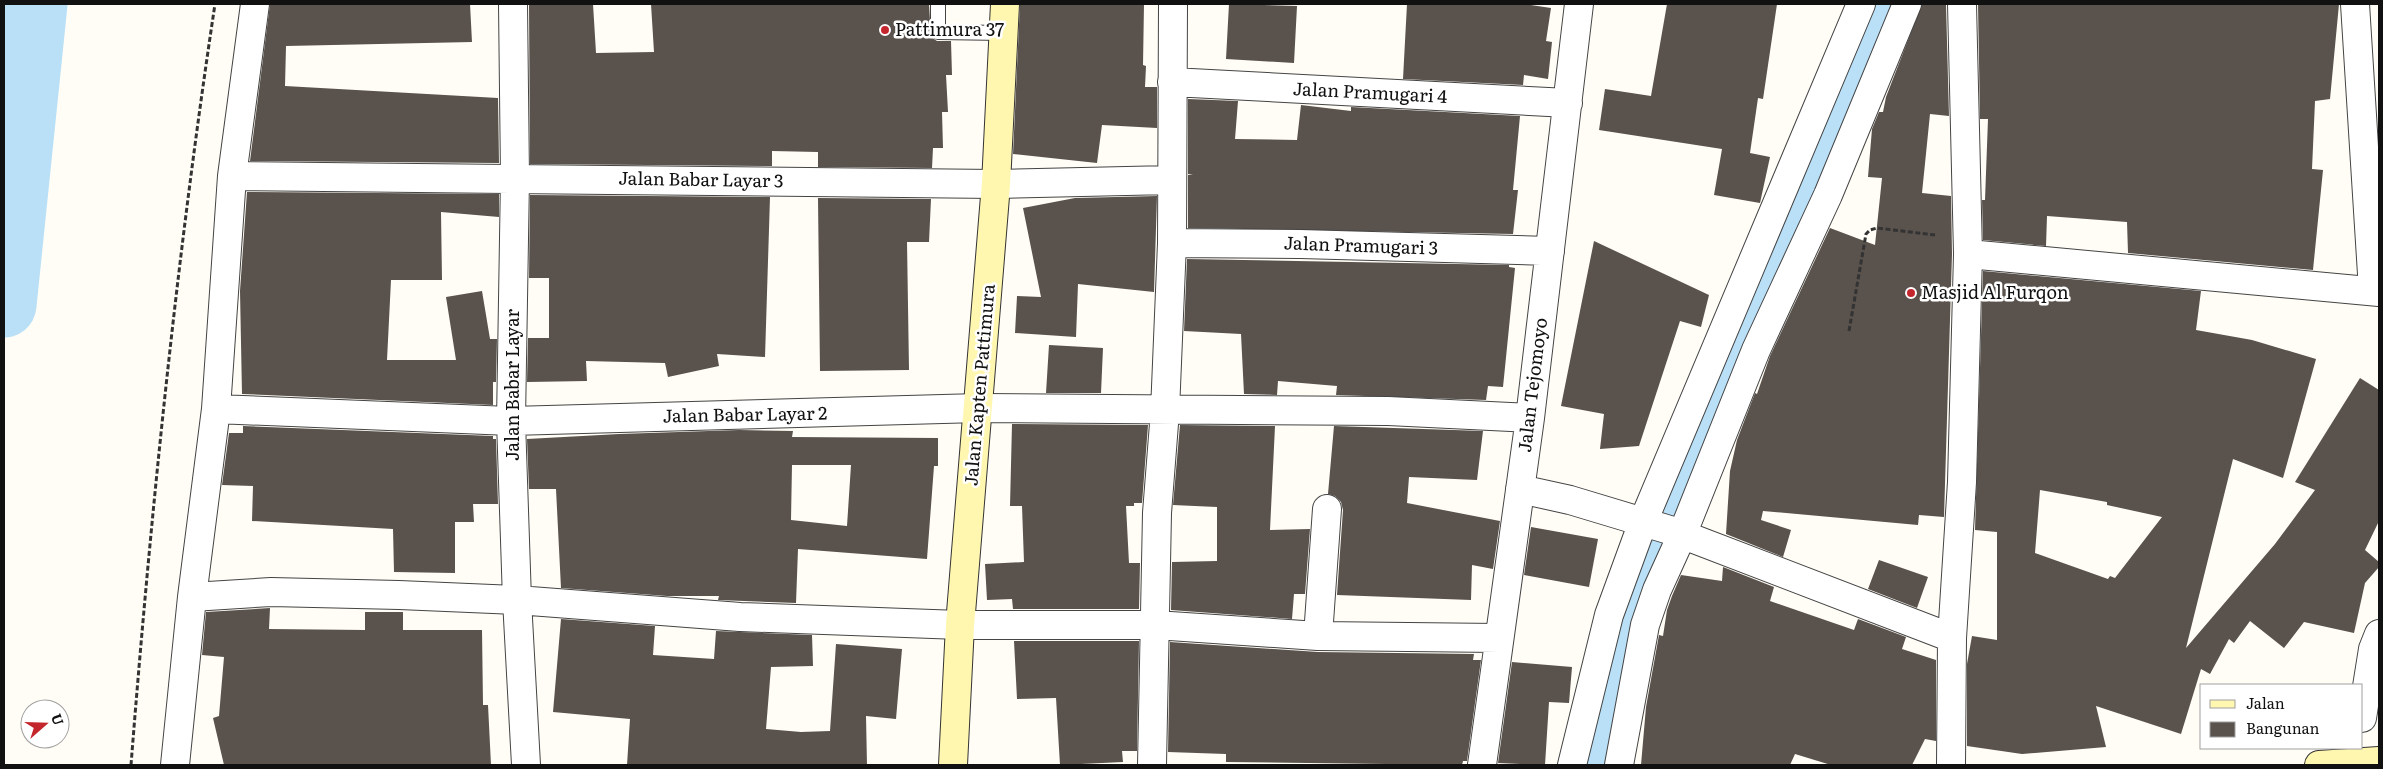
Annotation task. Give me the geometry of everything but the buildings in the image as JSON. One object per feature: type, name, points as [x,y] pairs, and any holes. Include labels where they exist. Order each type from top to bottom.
[{"type":"main road","name":"Jalan Kapten Pattimura","points":[[953,765],[960,625],[996,184],[1005,4]]},
{"type":"main road","points":[[2319,765],[2361,759]]},
{"type":"street","points":[[175,765],[192,598],[216,408],[232,176],[255,4]]},
{"type":"street","name":"Jalan Babar Layar","points":[[513,4],[515,178],[511,421],[517,600],[526,765]]},
{"type":"street","points":[[1152,765],[1157,513],[1165,411],[1172,243],[1170,180],[1173,4]]},
{"type":"street","name":"Jalan Tejomoyo","points":[[1482,765],[1498,638],[1530,418],[1579,4]]},
{"type":"street","points":[[1619,765],[1645,625],[1656,590],[1662,528],[1861,4]]},
{"type":"street","points":[[1572,765],[1609,615],[1662,528],[1756,350],[1828,195],[1907,4]]},
{"type":"street","points":[[1951,765],[1952,638],[1962,482],[1968,247],[1962,4]]},
{"type":"street","points":[[1968,247],[2376,291],[2355,4]]},
{"type":"street","name":"Jalan Pramugari 4","points":[[1172,82],[1568,103]]},
{"type":"street","name":"Jalan Babar Layar 3","points":[[232,176],[996,184],[1170,180]]},
{"type":"street","name":"Jalan Pramugari 3","points":[[1172,243],[1300,244],[1550,251]]},
{"type":"street","name":"Jalan Babar Layar 2","points":[[216,408],[511,421],[979,408],[1165,411],[1388,411],[1530,418]]},
{"type":"street","points":[[1520,489],[1570,500],[1662,528],[1952,638]]},
{"type":"street","points":[[1318,636],[1327,509]]},
{"type":"street","points":[[192,598],[271,592],[517,600],[740,617],[960,625],[1154,625],[1318,636],[1498,638]]},
{"type":"street","points":[[2363,712],[2373,649],[2379,634]]},
{"type":"lane","points":[[938,4],[938,32],[1003,33]]},
{"type":"path","points":[[131,765],[146,578],[190,175],[214,4]]},
{"type":"path","points":[[1849,330],[1866,234],[1870,230],[1877,228],[1968,247]]},
{"type":"waterway","points":[[4,305],[35,4]]},
{"type":"waterway","points":[[1597,765],[1622,608],[1884,4]]},
{"type":"place","name":"Pattimura 37","points":[[885,30]]},
{"type":"place","name":"Masjid Al Furqon","points":[[1911,293]]}]
